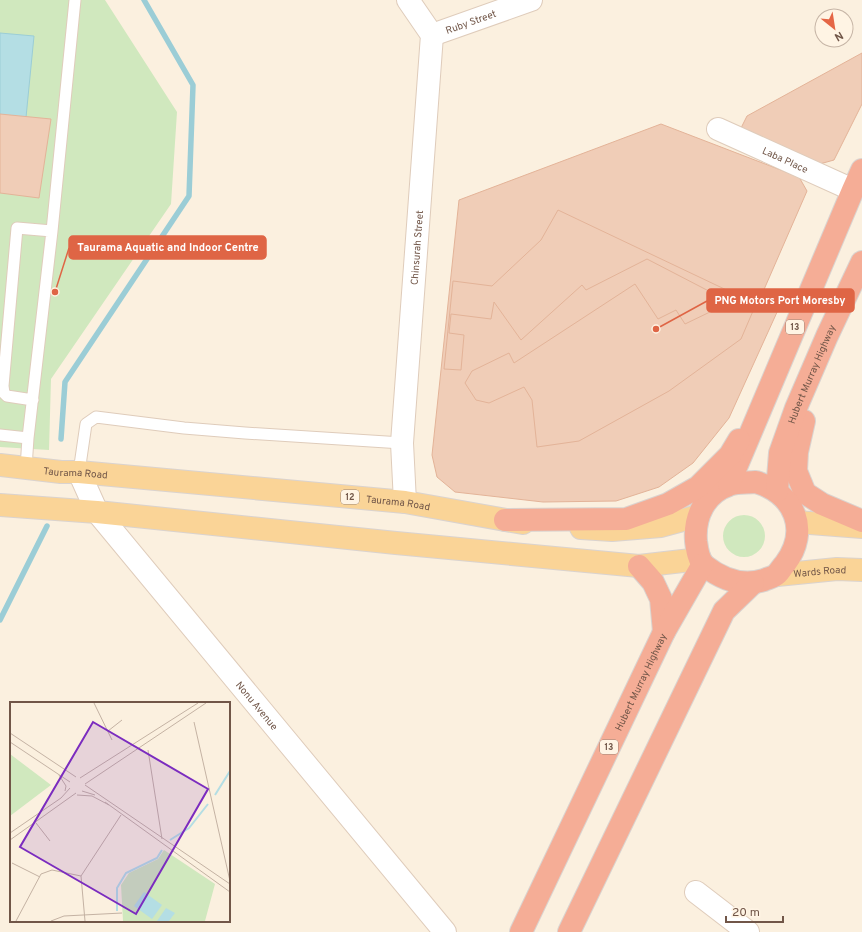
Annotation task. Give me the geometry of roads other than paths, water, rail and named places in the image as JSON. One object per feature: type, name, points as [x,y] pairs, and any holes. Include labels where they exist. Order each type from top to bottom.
[{"type":"highway","name":"13","points":[[729,484],[852,190],[862,170]]},
{"type":"highway","name":"Hubert Murray Highway","points":[[777,491],[780,453],[796,408],[827,336],[862,262]]},
{"type":"highway","points":[[827,336],[826,355],[808,406],[797,452],[796,471],[805,493],[822,504],[862,521]]},
{"type":"highway","points":[[505,520],[626,519],[668,504],[698,487],[715,471],[730,455],[760,409]]},
{"type":"highway","points":[[756,482],[767,486],[777,491],[793,510],[797,522],[797,538],[793,553],[777,575],[753,583],[739,583],[726,579],[702,562],[697,548],[696,532],[698,516],[705,503],[716,492],[729,484],[756,482]]},
{"type":"highway","name":"Hubert Murray Highway","points":[[521,932],[664,632],[702,562]]},
{"type":"highway","points":[[640,566],[653,582],[661,599],[664,632]]},
{"type":"highway","points":[[569,932],[724,611],[753,583]]},
{"type":"main road","name":"Taurama Road","points":[[0,465],[61,472],[79,472],[405,502],[505,520],[612,530],[661,526],[698,516]]},
{"type":"main road","points":[[0,504],[97,512],[640,566],[702,562]]},
{"type":"main road","points":[[797,522],[862,527]]},
{"type":"main road","name":"Wards Road","points":[[777,575],[837,569],[862,570]]},
{"type":"street","points":[[408,0],[432,35]]},
{"type":"street","name":"Ruby Street","points":[[432,35],[531,0]]},
{"type":"street","name":"Chinsurah Street","points":[[405,502],[402,443],[432,35]]},
{"type":"street","name":"Laba Place","points":[[718,129],[852,190]]},
{"type":"street","name":"Nonu Avenue","points":[[79,472],[97,512],[445,932]]},
{"type":"street","points":[[696,892],[748,932]]},
{"type":"lane","points":[[26,468],[75,0]]},
{"type":"lane","points":[[33,400],[7,396],[4,393],[3,386],[17,228],[52,230]]},
{"type":"lane","points":[[79,472],[86,424],[96,417],[245,434],[402,443]]},
{"type":"lane","points":[[0,435],[28,438]]},
{"type":"water","points":[[0,33],[34,36],[23,148],[0,146]]},
{"type":"waterway","points":[[61,439],[65,382],[189,196],[193,85],[144,0]]},
{"type":"waterway","points":[[0,620],[47,526]]},
{"type":"place","name":"Taurama Aquatic and Indoor Centre","points":[[55,292]]},
{"type":"place","name":"PNG Motors Port Moresby","points":[[656,329]]}]
